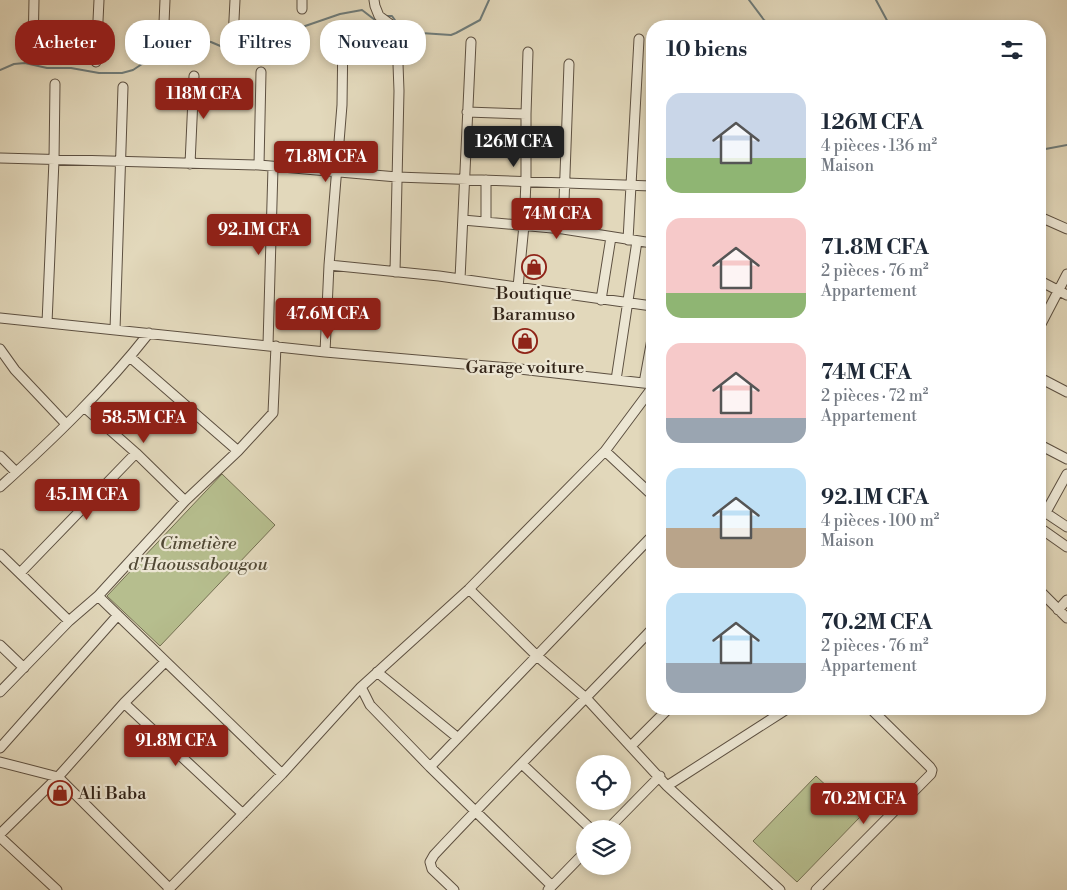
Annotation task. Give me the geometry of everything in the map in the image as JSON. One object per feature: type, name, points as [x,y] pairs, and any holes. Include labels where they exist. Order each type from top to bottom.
[{"type":"street","points":[[34,0],[34,20]]},
{"type":"street","points":[[98,20],[99,0]]},
{"type":"street","points":[[164,20],[165,0]]},
{"type":"street","points":[[234,20],[235,0]]},
{"type":"street","points":[[374,0],[374,6],[379,16],[394,26],[397,32],[399,91],[395,272]]},
{"type":"street","points":[[616,380],[628,303],[633,240],[631,184],[639,39]]},
{"type":"street","points":[[460,279],[470,42]]},
{"type":"street","points":[[518,287],[526,181],[528,52]]},
{"type":"street","points":[[563,228],[569,64]]},
{"type":"street","points":[[325,352],[328,265],[342,105],[343,65]]},
{"type":"street","points":[[259,166],[261,72]]},
{"type":"street","points":[[190,164],[194,76]]},
{"type":"street","points":[[47,323],[54,160],[55,84]]},
{"type":"street","points":[[115,330],[123,87]]},
{"type":"street","points":[[467,112],[526,114]]},
{"type":"street","points":[[0,158],[259,166],[397,177],[646,185]]},
{"type":"street","points":[[0,692],[69,620],[98,596],[185,501],[238,451],[273,412],[273,167]]},
{"type":"street","points":[[486,180],[486,221]]},
{"type":"street","points":[[463,220],[563,228],[646,242]]},
{"type":"street","points":[[1046,220],[1067,229]]},
{"type":"street","points":[[601,300],[611,237]]},
{"type":"street","points":[[328,265],[460,279],[646,305]]},
{"type":"street","points":[[1046,317],[1063,293],[1067,274]]},
{"type":"street","points":[[1046,284],[1063,293]]},
{"type":"street","points":[[0,318],[646,383]]},
{"type":"street","points":[[0,487],[84,407],[130,357],[149,333]]},
{"type":"street","points":[[0,349],[15,370],[66,424]]},
{"type":"street","points":[[130,357],[238,451]]},
{"type":"street","points":[[1046,381],[1067,392]]},
{"type":"street","points":[[0,762],[58,777],[169,889],[282,774],[361,687],[468,589],[604,451],[646,396]]},
{"type":"street","points":[[84,407],[136,453],[185,501]]},
{"type":"street","points":[[1046,447],[1067,459]]},
{"type":"street","points":[[604,451],[646,489]]},
{"type":"street","points":[[20,573],[136,453]]},
{"type":"street","points":[[0,456],[16,472]]},
{"type":"street","points":[[1046,506],[1067,474]]},
{"type":"street","points":[[1046,513],[1067,527]]},
{"type":"street","points":[[1046,532],[1066,544]]},
{"type":"street","points":[[430,767],[646,542]]},
{"type":"street","points":[[0,554],[69,620]]},
{"type":"street","points":[[468,589],[537,656],[587,699],[660,776],[667,786],[780,890]]},
{"type":"street","points":[[98,596],[282,774]]},
{"type":"street","points":[[1046,597],[1067,618]]},
{"type":"street","points":[[1058,610],[1067,600]]},
{"type":"street","points":[[0,748],[118,615]]},
{"type":"street","points":[[454,890],[432,869],[430,862],[434,856],[475,811],[587,699],[646,636]]},
{"type":"street","points":[[0,645],[24,668]]},
{"type":"street","points":[[57,890],[0,836],[58,777],[124,703],[165,662]]},
{"type":"street","points":[[377,672],[458,738]]},
{"type":"street","points":[[361,687],[370,705],[550,888],[576,861]]},
{"type":"street","points":[[124,703],[243,814]]},
{"type":"street","points":[[631,746],[662,715]]},
{"type":"street","points":[[667,786],[778,715]]},
{"type":"street","points":[[816,890],[931,774],[932,770],[930,767],[877,715]]},
{"type":"street","points":[[522,764],[581,820]]},
{"type":"street","points":[[617,820],[660,776]]},
{"type":"green space","name":"Cimetière d'Haoussabougou","points":[[222,474],[275,525],[160,646],[107,596]]},
{"type":"green space","points":[[816,776],[860,817],[797,882],[753,841]]},
{"type":"waterway","points":[[385,16],[392,16],[402,30],[406,32],[451,35],[480,20],[489,0]]},
{"type":"waterway","points":[[749,0],[764,20]]},
{"type":"waterway","points":[[876,0],[887,20]]},
{"type":"waterway","points":[[0,70],[14,64],[25,63],[47,68],[71,68],[99,73],[122,73],[133,70],[142,64],[154,54],[160,44],[178,37],[211,42],[232,51],[243,52],[254,50],[279,35],[340,14],[362,10],[375,20],[378,19]]},
{"type":"waterway","points":[[1046,149],[1067,145]]},
{"type":"place","name":"Boutique Baramuso","points":[[534,267]]},
{"type":"place","name":"Garage voiture","points":[[525,341]]},
{"type":"place","name":"Ali Baba","points":[[60,793]]}]
